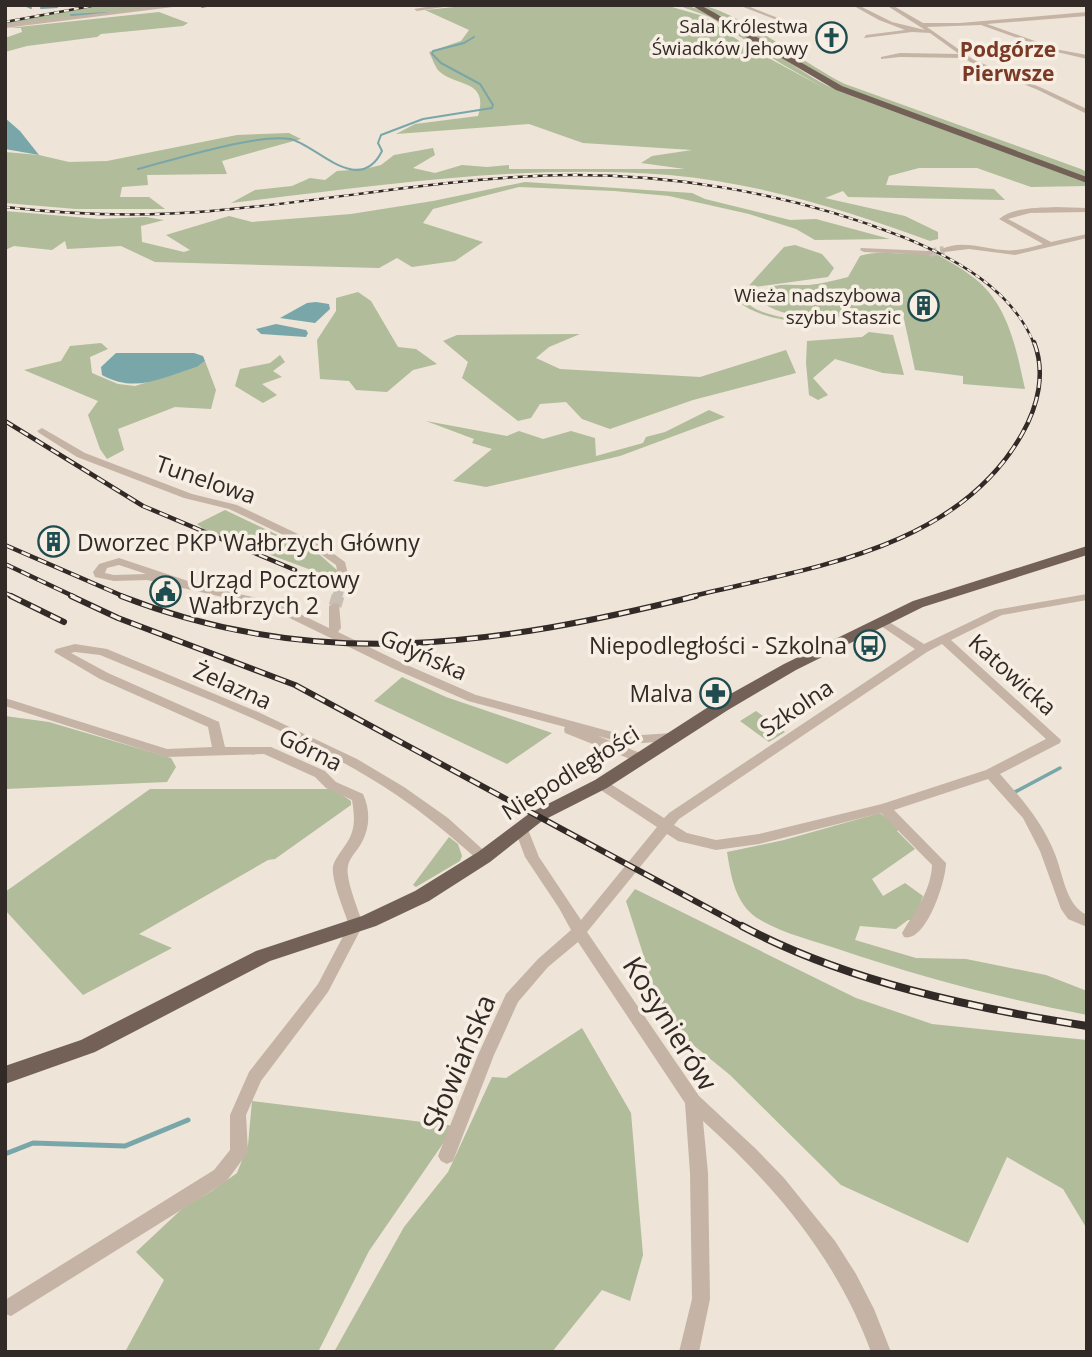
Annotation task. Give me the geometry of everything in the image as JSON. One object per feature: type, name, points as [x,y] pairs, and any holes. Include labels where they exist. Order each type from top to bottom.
[{"type":"main road","points":[[695,6],[721,17],[802,70],[839,88],[1087,180]]},
{"type":"main road","name":"Niepodległości","points":[[5,1075],[88,1046],[263,956],[356,925],[422,896],[484,857],[536,817],[609,778],[759,684],[882,622],[937,597],[1087,550]]},
{"type":"street","points":[[5,26],[187,5]]},
{"type":"street","points":[[417,9],[454,5]]},
{"type":"street","points":[[740,5],[806,30],[789,33]]},
{"type":"street","points":[[854,5],[914,30]]},
{"type":"street","points":[[888,5],[922,25],[963,56],[1087,112]]},
{"type":"street","points":[[1058,11],[1064,15]]},
{"type":"street","points":[[922,25],[1087,14]]},
{"type":"street","points":[[981,23],[1059,51],[1087,57]]},
{"type":"street","points":[[866,37],[914,30],[930,32]]},
{"type":"street","points":[[883,58],[900,55],[963,56]]},
{"type":"street","points":[[1051,245],[1003,219],[1008,215],[1046,210],[1087,210]]},
{"type":"street","points":[[944,250],[969,247],[1015,253],[1087,236]]},
{"type":"street","points":[[864,250],[929,253]]},
{"type":"street","name":"Tunelowa","points":[[42,431],[81,455],[188,496],[233,507],[319,548],[341,564],[343,578]]},
{"type":"street","name":"Gdyńska","points":[[198,587],[119,561],[103,566],[99,572],[104,577],[147,577],[271,604],[472,698],[558,723],[626,740],[672,737]]},
{"type":"street","name":"Szkolna","points":[[579,932],[663,826],[674,816],[923,649],[999,612],[1087,597]]},
{"type":"street","points":[[331,634],[335,628],[335,606]]},
{"type":"street","points":[[882,622],[923,649]]},
{"type":"street","name":"Katowicka","points":[[943,639],[1055,740],[1021,755],[991,773]]},
{"type":"street","name":"Żelazna","points":[[219,750],[214,725],[104,676],[60,652],[75,648],[103,652],[300,737],[389,784],[443,820],[484,857]]},
{"type":"street","points":[[5,702],[166,753],[219,750]]},
{"type":"street","name":"Gdyńska","points":[[558,723],[605,747],[644,756]]},
{"type":"street","name":"Gdyńska","points":[[626,740],[644,756]]},
{"type":"street","points":[[605,747],[617,762],[609,778],[663,826],[682,836],[716,845],[759,839],[884,808],[991,773],[1028,815],[1047,851],[1066,905],[1073,915],[1087,921]]},
{"type":"street","name":"Górna","points":[[219,750],[266,750],[280,754],[320,774],[331,785],[358,797],[361,828],[357,839],[341,862],[340,872],[356,925]]},
{"type":"street","points":[[884,808],[939,863],[939,873],[918,925],[909,933]]},
{"type":"street","name":"Kosynierów","points":[[522,830],[531,857],[567,905],[579,932],[693,1101],[699,1174],[701,1299],[689,1352]]},
{"type":"street","points":[[11,1307],[220,1176],[239,1152],[238,1115],[255,1077],[323,988],[350,942],[356,925]]},
{"type":"street","name":"Słowiańska","points":[[447,1156],[486,1055],[512,998],[543,962],[579,932]]},
{"type":"street","points":[[693,1101],[723,1127],[803,1212],[863,1310],[881,1352]]},
{"type":"green space","points":[[105,5],[181,5],[5,25],[5,23]]},
{"type":"green space","points":[[474,5],[665,5],[703,16],[748,47],[824,88],[710,17],[677,5],[694,8],[732,25],[828,86],[1052,168],[1087,182],[1087,186],[1031,187],[977,168],[919,168],[889,176],[886,185],[994,189],[1005,200],[848,197],[843,191],[825,198],[905,216],[938,232],[938,239],[930,241],[802,199],[769,191],[703,179],[614,172],[449,178],[231,203],[255,190],[292,186],[310,178],[325,180],[337,171],[365,169],[381,165],[394,155],[433,148],[435,155],[413,168],[435,173],[462,165],[509,165],[509,169],[685,169],[641,163],[652,156],[692,150],[583,143],[529,124],[396,134],[415,124],[478,116],[480,104],[476,90],[440,72],[429,52],[461,41],[469,30],[425,10]]},
{"type":"green space","points":[[695,5],[729,15],[748,25],[845,84],[1081,169],[1087,172],[1087,177],[871,100],[800,67],[724,17]]},
{"type":"green space","points":[[159,12],[188,23],[183,26],[101,34],[97,37],[27,46],[5,52],[5,38],[22,32],[21,28],[9,28]]},
{"type":"green space","points":[[289,133],[301,139],[222,161],[227,174],[147,175],[148,185],[122,187],[120,197],[149,197],[165,209],[76,209],[5,203],[5,152],[39,155],[69,162],[107,161],[237,135]]},
{"type":"green space","points":[[525,182],[692,193],[705,199],[790,220],[816,219],[890,239],[815,240],[796,229],[749,214],[669,196],[519,187],[433,209],[423,223],[483,242],[455,261],[412,267],[397,258],[379,268],[155,262],[121,246],[67,249],[65,241],[52,250],[14,246],[5,250],[5,211],[99,219],[146,217],[164,220],[141,226],[142,242],[184,252],[190,250],[166,235],[229,216],[252,222],[351,214]]},
{"type":"green space","points":[[795,245],[822,254],[834,268],[828,277],[754,287],[743,298],[755,309],[763,312],[806,321],[769,316],[751,310],[736,300],[784,247]]},
{"type":"green space","points":[[933,252],[970,275],[993,298],[1014,342],[1025,389],[963,384],[963,376],[915,370],[902,310],[847,316],[806,316],[771,308],[757,298],[773,286],[814,284],[848,277],[860,256]]},
{"type":"green space","points":[[358,292],[371,301],[398,347],[416,349],[437,364],[413,370],[387,392],[356,390],[349,381],[320,379],[317,340],[336,311],[336,298]]},
{"type":"green space","points":[[869,332],[893,335],[904,375],[883,373],[835,359],[813,378],[828,395],[818,400],[809,395],[807,341],[862,337]]},
{"type":"green space","points":[[580,334],[549,347],[536,358],[560,369],[700,377],[786,350],[796,373],[693,400],[610,429],[582,419],[566,402],[540,404],[531,418],[518,421],[462,378],[468,362],[443,341],[457,335]]},
{"type":"green space","points":[[101,343],[108,349],[90,357],[92,373],[118,384],[135,386],[197,367],[205,361],[216,390],[211,409],[175,407],[118,429],[124,450],[107,459],[100,449],[88,415],[98,401],[24,370],[61,361],[70,346]]},
{"type":"green space","points":[[280,355],[285,362],[273,371],[282,377],[262,384],[277,395],[263,403],[235,386],[240,369],[270,363]]},
{"type":"green space","points":[[709,410],[725,417],[620,456],[486,487],[453,481],[492,449],[472,443],[474,439],[426,421],[507,436],[519,431],[543,439],[571,431],[595,438],[596,456],[643,443],[646,437],[665,432]]},
{"type":"green space","points":[[225,510],[320,555],[338,571],[330,577],[206,531],[197,524]]},
{"type":"green space","points":[[402,677],[446,697],[552,733],[507,764],[374,701]]},
{"type":"green space","points":[[756,711],[785,732],[769,742],[740,721]]},
{"type":"green space","points":[[5,716],[49,722],[171,758],[176,767],[167,782],[5,789]]},
{"type":"green space","points":[[150,789],[333,789],[351,801],[351,805],[275,859],[268,860],[139,934],[172,948],[83,995],[5,910],[5,892]]},
{"type":"green space","points":[[880,813],[900,828],[897,831],[915,849],[872,879],[883,896],[905,883],[923,896],[914,920],[908,920],[896,929],[860,926],[855,940],[916,958],[966,959],[1046,975],[1087,991],[1087,1015],[899,969],[776,928],[757,918],[744,905],[732,879],[727,852],[784,840]]},
{"type":"green space","points":[[449,837],[458,844],[462,856],[460,861],[416,887],[413,885]]},
{"type":"green space","points":[[635,889],[856,998],[932,1024],[1087,1040],[1087,1229],[1063,1189],[1007,1157],[968,1243],[841,1185],[730,1075],[665,1022],[626,901]]},
{"type":"green space","points":[[582,1028],[631,1113],[643,1255],[630,1301],[602,1290],[552,1352],[334,1352],[404,1227],[448,1172],[492,1077],[506,1078]]},
{"type":"green space","points":[[252,1101],[455,1126],[369,1251],[318,1352],[125,1352],[164,1280],[136,1252],[184,1207],[237,1173],[248,1145]]},
{"type":"water","points":[[5,118],[20,131],[39,155],[5,149]]},
{"type":"water","points":[[307,303],[329,304],[330,309],[315,323],[280,318]]},
{"type":"water","points":[[276,324],[306,330],[308,333],[306,337],[261,334],[256,329]]},
{"type":"water","points":[[116,353],[194,353],[203,356],[205,361],[197,367],[161,379],[127,383],[102,375],[101,367]]},
{"type":"waterway","points":[[25,5],[31,8]]},
{"type":"waterway","points":[[202,7],[211,5]]},
{"type":"waterway","points":[[41,8],[57,7]]},
{"type":"waterway","points":[[71,15],[107,13]]},
{"type":"waterway","points":[[138,169],[215,148],[276,138],[290,139],[336,164],[361,170],[372,164],[382,151],[378,143],[381,135],[423,119],[492,108],[493,105],[480,84],[441,63],[432,54],[433,51],[464,43],[474,37]]},
{"type":"waterway","points":[[1013,793],[1060,768]]},
{"type":"waterway","points":[[5,1154],[33,1143],[125,1146],[188,1120]]},
{"type":"tunnel","points":[[929,253],[944,250]]},
{"type":"tunnel","points":[[337,597],[343,578]]},
{"type":"tunnel","points":[[335,606],[338,596]]},
{"type":"railway","points":[[5,22],[97,5]]},
{"type":"railway","points":[[5,207],[82,213],[159,214],[211,211],[535,176],[628,177],[722,187],[815,208],[860,221],[923,245],[962,266],[997,292],[1012,307],[1034,344]]},
{"type":"railway","points":[[689,597],[828,564],[875,548],[918,529],[959,505],[994,473],[1028,423],[1036,401],[1040,377],[1034,342]]},
{"type":"railway","points":[[5,421],[143,506],[295,570]]},
{"type":"railway","points":[[5,545],[125,597]]},
{"type":"railway","points":[[5,564],[75,597]]},
{"type":"railway","points":[[5,593],[14,597]]},
{"type":"railway","points":[[11,596],[64,622]]},
{"type":"railway","points":[[71,596],[118,618],[295,685],[745,928]]},
{"type":"railway","points":[[121,596],[194,620],[266,635],[337,643],[408,643],[479,638],[550,628],[696,596]]},
{"type":"railway","points":[[742,926],[823,962],[910,990],[999,1011],[1087,1026]]},
{"type":"place","name":"Sala Królestwa Świadków Jehowy","points":[[831,37]]},
{"type":"place","name":"Wieża nadszybowa szybu Staszic","points":[[924,306]]},
{"type":"place","name":"Dworzec PKP Wałbrzych Główny","points":[[54,542]]},
{"type":"place","name":"Urząd Pocztowy Wałbrzych 2","points":[[166,592]]},
{"type":"place","name":"Niepodległości - Szkolna","points":[[870,645]]},
{"type":"place","name":"Malva","points":[[716,693]]},
{"type":"district","name":"Podgórze Pierwsze","points":[[1008,61]]}]
